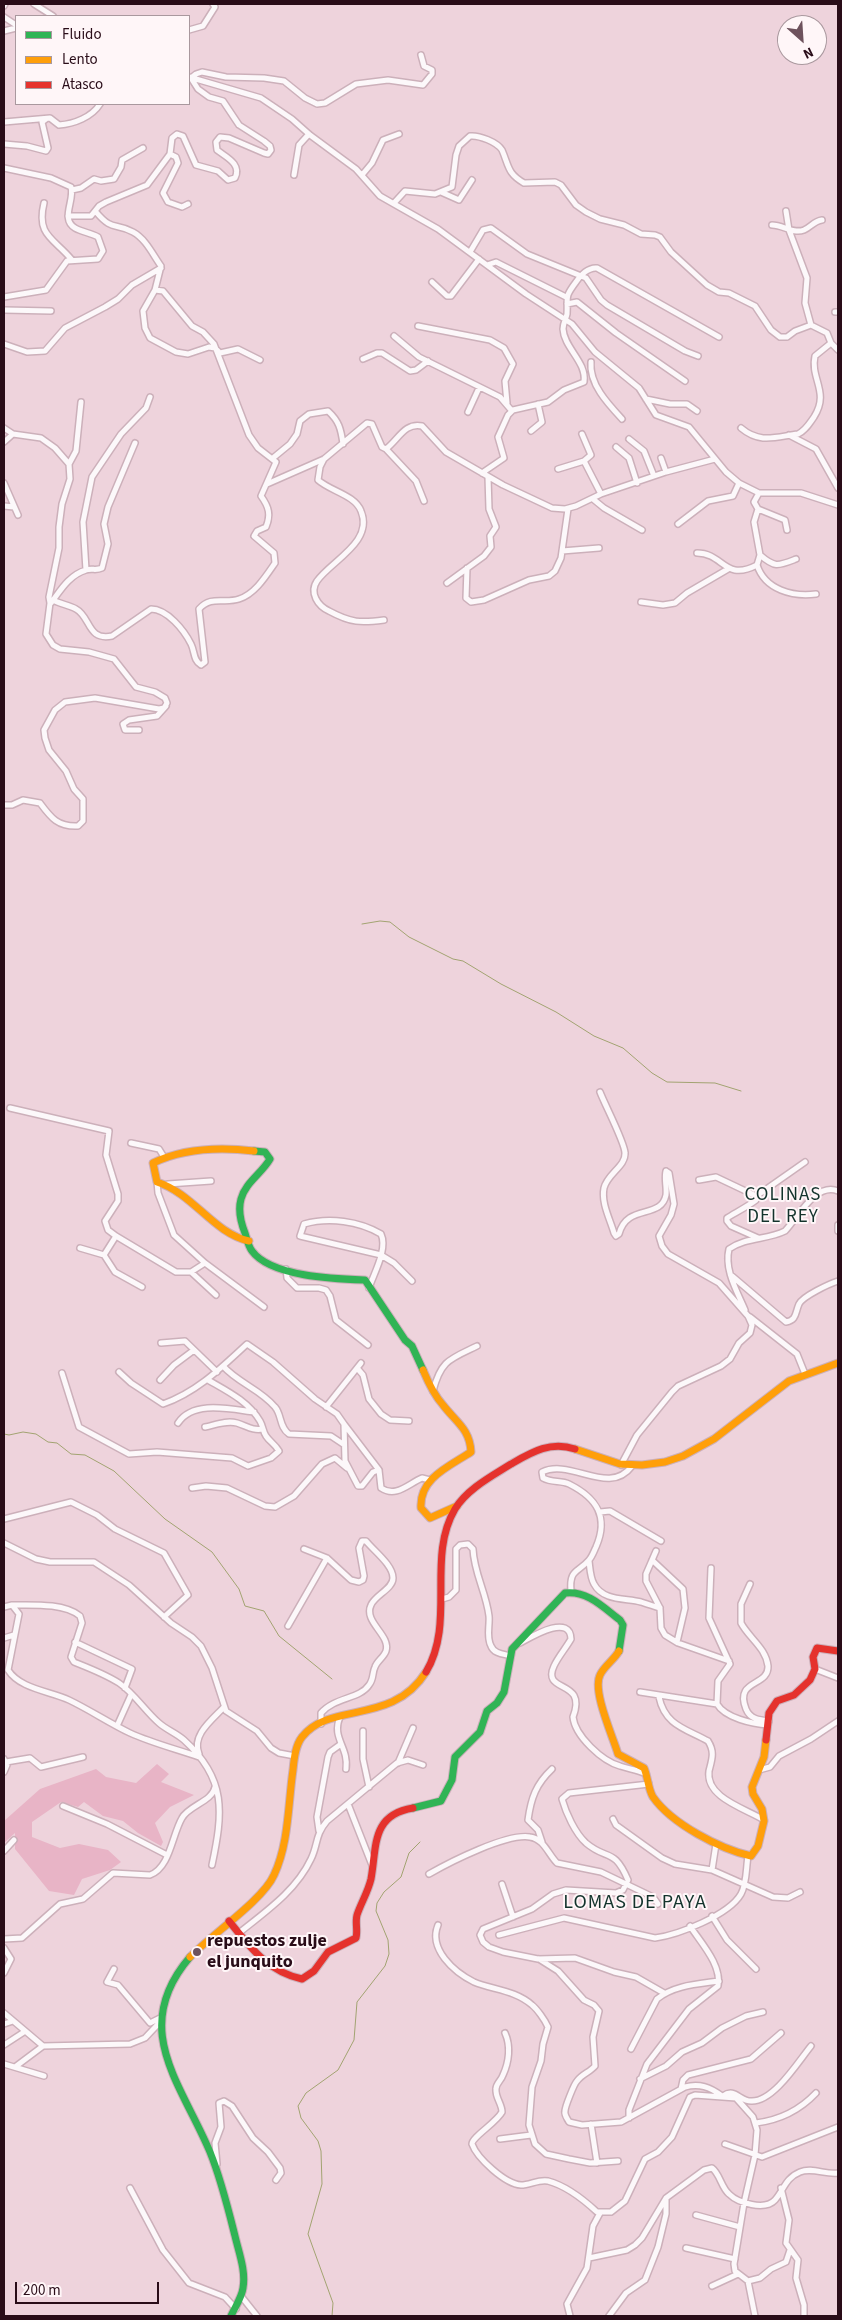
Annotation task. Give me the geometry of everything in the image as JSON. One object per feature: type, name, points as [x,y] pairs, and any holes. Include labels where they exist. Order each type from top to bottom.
[{"type":"street","points":[[34,4],[51,15]]},
{"type":"street","points":[[190,30],[203,26],[214,7],[213,4]]},
{"type":"street","points":[[4,17],[15,25]]},
{"type":"street","points":[[190,78],[202,72],[226,77],[264,78],[284,81],[317,104],[324,103],[356,84],[388,80],[423,85],[432,70],[424,66],[421,55]]},
{"type":"street","points":[[190,78],[261,98],[292,118],[308,134],[362,175],[380,196],[438,229],[526,294],[566,319],[595,352],[634,383],[656,415],[689,427],[715,459],[739,483],[760,493],[801,493],[838,505]]},
{"type":"street","points":[[68,216],[91,216],[106,202],[147,185],[170,154],[174,135],[183,136],[196,166],[218,171],[232,180],[237,174],[237,168],[233,161],[217,150],[216,142],[220,138],[229,138],[268,154],[271,150],[264,141],[239,125],[223,101],[209,97],[198,89],[190,78]]},
{"type":"street","points":[[4,122],[50,118],[60,125],[69,124],[96,110],[99,105]]},
{"type":"street","points":[[4,144],[27,146],[46,151],[48,148],[42,122],[46,118]]},
{"type":"street","points":[[294,175],[298,144],[308,134]]},
{"type":"street","points":[[362,175],[372,164],[383,140],[398,134]]},
{"type":"street","points":[[394,203],[405,191],[435,194],[452,187],[459,146],[470,136],[479,136],[500,147],[509,170],[524,182],[555,182],[561,185],[576,205],[586,212],[600,219],[624,225],[641,234],[655,235],[660,238],[671,252],[707,285],[719,292],[729,293],[755,306],[775,334],[780,337],[787,337],[795,331],[811,325],[827,333],[831,343],[838,350]]},
{"type":"street","points":[[72,190],[81,188],[94,179],[101,181],[114,179],[121,168],[122,160],[143,148]]},
{"type":"street","points":[[170,154],[176,158],[178,163],[163,193],[168,202],[182,208],[188,204]]},
{"type":"street","points":[[4,168],[51,178],[64,183],[72,190]]},
{"type":"street","points":[[441,192],[460,200],[472,180]]},
{"type":"street","points":[[4,297],[46,290],[61,267],[67,262],[72,260],[86,261],[98,259],[103,251],[98,237],[74,228],[68,216],[72,190]]},
{"type":"street","points":[[44,203],[40,218],[46,234],[72,260]]},
{"type":"street","points":[[786,211],[789,230],[808,278],[805,303],[811,325]]},
{"type":"street","points":[[96,212],[108,226],[128,230],[140,237],[152,251],[161,268],[155,290],[143,311],[145,328],[150,338],[176,352],[188,354],[208,347],[215,348]]},
{"type":"street","points":[[772,225],[783,225],[789,230],[803,231],[816,221],[822,220]]},
{"type":"street","points":[[470,252],[483,230],[491,228],[527,254],[581,275],[590,282],[596,293],[607,305],[685,351],[698,356]]},
{"type":"street","points":[[432,282],[447,296],[451,296],[479,258]]},
{"type":"street","points":[[487,265],[496,262],[566,297]]},
{"type":"street","points":[[4,344],[27,352],[44,351],[65,328],[118,299],[132,285],[161,268]]},
{"type":"street","points":[[482,473],[503,460],[504,455],[498,437],[508,415],[512,411],[548,402],[564,390],[584,382],[579,360],[563,330],[566,319],[566,297],[581,275],[589,269],[597,268],[719,337]]},
{"type":"street","points":[[155,290],[163,291],[192,326],[203,332],[220,353],[238,350],[260,360]]},
{"type":"street","points":[[567,304],[577,302],[616,333],[685,381]]},
{"type":"street","points":[[4,310],[51,311]]},
{"type":"street","points":[[418,326],[490,340],[504,348],[513,364],[505,381],[507,403]]},
{"type":"street","points":[[394,336],[410,351],[479,388],[500,397],[512,411]]},
{"type":"street","points":[[741,428],[750,435],[760,439],[803,432],[821,405],[821,392],[814,361],[818,351],[831,343]]},
{"type":"street","points":[[81,402],[76,451],[69,464],[70,479],[62,504],[59,548],[49,597],[52,602],[78,610],[90,629],[100,637],[112,636],[151,609],[159,609],[165,612],[186,635],[192,646],[195,660],[201,666],[204,665],[204,638],[199,609],[204,603],[213,600],[238,600],[248,594],[267,575],[275,563],[274,553],[254,536],[257,531],[266,527],[270,519],[269,509],[261,496],[276,466],[273,458],[258,448],[249,435],[215,348]]},
{"type":"street","points":[[364,359],[377,353],[382,353],[410,371],[416,370],[428,361]]},
{"type":"street","points":[[591,362],[591,371],[598,388],[622,419]]},
{"type":"street","points":[[468,412],[479,388]]},
{"type":"street","points":[[86,570],[83,522],[92,478],[120,434],[146,408],[150,397]]},
{"type":"street","points":[[646,399],[670,404],[687,404],[697,410]]},
{"type":"street","points":[[531,431],[542,422],[538,404]]},
{"type":"street","points":[[273,458],[290,444],[297,434],[300,421],[309,414],[328,410],[337,419],[341,429],[343,444]]},
{"type":"street","points":[[266,484],[324,459],[367,423],[372,424],[375,428],[382,447],[416,481],[424,501]]},
{"type":"street","points":[[386,449],[407,428],[417,424],[422,426],[446,452],[488,477],[552,508],[568,508],[601,494],[666,472],[715,459]]},
{"type":"street","points":[[4,428],[13,434],[41,438],[55,448],[69,464]]},
{"type":"street","points":[[4,442],[13,434]]},
{"type":"street","points":[[558,469],[584,461],[591,455],[582,434]]},
{"type":"street","points":[[789,435],[816,449],[838,488]]},
{"type":"street","points":[[629,439],[644,451],[654,476]]},
{"type":"street","points":[[135,443],[108,507],[104,524],[108,544],[102,568],[97,571],[86,570],[61,587],[52,602],[46,634],[53,645],[60,649],[89,652],[114,659],[136,688],[155,692],[165,698],[167,703],[165,710],[157,716],[129,720],[123,724],[125,730],[139,730]]},
{"type":"street","points":[[616,447],[628,458],[637,483]]},
{"type":"street","points":[[661,458],[666,472]]},
{"type":"street","points":[[324,459],[320,467],[318,480],[356,503],[361,510],[364,525],[346,555],[317,581],[314,590],[316,601],[323,608],[347,621],[384,620]]},
{"type":"street","points":[[584,461],[601,494]]},
{"type":"street","points":[[447,583],[489,552],[491,547],[490,536],[496,527],[489,509],[488,477]]},
{"type":"street","points":[[4,483],[18,515]]},
{"type":"street","points":[[678,524],[708,501],[733,496],[739,483]]},
{"type":"street","points":[[760,493],[754,502],[758,509],[785,520],[787,530]]},
{"type":"street","points":[[592,499],[642,530]]},
{"type":"street","points":[[4,506],[14,507]]},
{"type":"street","points":[[467,568],[466,598],[471,602],[477,602],[529,580],[549,576],[555,571],[562,551],[568,508]]},
{"type":"street","points":[[758,509],[754,522],[760,555],[757,565],[760,574],[781,592],[816,594]]},
{"type":"street","points":[[562,551],[599,548]]},
{"type":"street","points":[[697,553],[709,555],[728,569],[740,571],[757,565]]},
{"type":"street","points":[[760,555],[770,564],[776,565],[796,559]]},
{"type":"street","points":[[641,602],[663,605],[675,603],[687,593],[728,569]]},
{"type":"street","points":[[4,804],[12,805],[24,800],[40,803],[54,822],[78,826],[83,821],[84,799],[74,789],[66,771],[49,750],[45,738],[44,730],[55,710],[65,702],[95,698],[159,709],[164,708],[167,703]]},
{"type":"street","points":[[600,1092],[624,1145],[626,1155],[622,1163],[609,1176],[604,1188],[604,1202],[616,1236],[619,1234],[621,1225],[629,1216],[655,1209],[662,1203],[666,1195],[664,1176],[666,1171],[669,1172],[674,1204],[671,1215],[659,1236],[662,1246],[668,1254],[719,1283],[748,1316],[797,1354],[805,1374]]},
{"type":"street","points":[[10,1108],[109,1131],[106,1155],[118,1194],[118,1201],[105,1221],[108,1230],[176,1272],[191,1272],[205,1262]]},
{"type":"street","points":[[131,1143],[159,1149],[164,1157]]},
{"type":"street","points":[[264,1307],[205,1262],[174,1235],[158,1193],[153,1163],[164,1157],[204,1150],[265,1152],[270,1159],[266,1169],[249,1183],[241,1199],[241,1224],[253,1252],[271,1266],[339,1280],[365,1280],[404,1340],[412,1346],[433,1391],[444,1408],[467,1430],[471,1441],[470,1452],[442,1469],[430,1480],[422,1495],[419,1507],[423,1514],[430,1518],[457,1506]]},
{"type":"street","points":[[759,1238],[731,1226],[727,1218],[747,1204],[753,1203],[755,1198],[805,1162]]},
{"type":"street","points":[[699,1180],[716,1177],[754,1195],[755,1198]]},
{"type":"street","points":[[157,1182],[168,1184],[211,1181]]},
{"type":"street","points":[[168,1184],[181,1191],[241,1241],[249,1241]]},
{"type":"street","points":[[620,1465],[637,1435],[672,1392],[678,1386],[721,1366],[730,1359],[739,1343],[750,1333],[752,1325],[730,1273],[727,1258],[729,1249],[737,1243],[785,1231],[816,1193],[832,1188],[838,1191]]},
{"type":"street","points":[[369,1288],[380,1255],[383,1238],[381,1234],[368,1226],[335,1221],[315,1221],[304,1224],[301,1228],[300,1236],[380,1255],[394,1263],[412,1281]]},
{"type":"street","points":[[838,1225],[838,1231]]},
{"type":"street","points":[[104,1255],[116,1236]]},
{"type":"street","points":[[80,1248],[104,1255],[115,1272],[142,1287]]},
{"type":"street","points":[[286,1269],[287,1278],[297,1288],[319,1288],[326,1290],[330,1296],[336,1320],[368,1345]]},
{"type":"street","points":[[191,1272],[216,1295]]},
{"type":"street","points":[[730,1273],[786,1322],[792,1321],[796,1316],[800,1302],[806,1297],[838,1281]]},
{"type":"street","points":[[161,1343],[185,1341],[217,1372]]},
{"type":"street","points":[[119,1372],[164,1404],[192,1392],[247,1344],[273,1362],[314,1399],[337,1414],[379,1470],[381,1488],[386,1492],[394,1493],[422,1478],[430,1480]]},
{"type":"street","points":[[433,1391],[438,1372],[446,1363],[477,1346]]},
{"type":"street","points":[[160,1380],[174,1365],[194,1350]]},
{"type":"street","points":[[326,1407],[361,1363]]},
{"type":"street","points":[[231,2316],[236,2309],[243,2289],[243,2269],[211,2156],[166,2057],[162,2019],[166,1994],[188,1957],[262,1891],[273,1876],[280,1854],[295,1756],[302,1737],[321,1724],[340,1717],[380,1709],[414,1688],[428,1670],[438,1647],[442,1620],[445,1539],[457,1506],[468,1494],[535,1450],[553,1445],[570,1448],[620,1465],[632,1466],[665,1462],[691,1452],[722,1435],[784,1384],[805,1374],[838,1363]]},
{"type":"street","points":[[223,1366],[232,1376],[253,1386],[274,1406],[283,1428],[289,1434],[331,1436],[343,1444]]},
{"type":"street","points":[[357,1368],[363,1375],[369,1399],[381,1414],[390,1420],[409,1422]]},
{"type":"street","points":[[62,1373],[80,1428],[130,1454],[157,1452],[232,1458],[248,1466],[271,1458],[279,1451],[275,1444],[266,1436],[254,1412],[233,1393],[208,1380]]},
{"type":"street","points":[[178,1423],[184,1414],[199,1408],[254,1412]]},
{"type":"street","points":[[205,1427],[227,1422],[237,1423],[252,1430],[264,1429]]},
{"type":"street","points":[[344,1424],[343,1444],[349,1470],[358,1486],[362,1486],[373,1472],[379,1470]]},
{"type":"street","points":[[192,1488],[206,1486],[227,1488],[239,1496],[265,1506],[275,1507],[294,1496],[322,1464],[335,1458],[349,1470]]},
{"type":"street","points":[[632,1466],[626,1473],[613,1479],[596,1478],[556,1469],[542,1472],[543,1478],[549,1482],[568,1483],[596,1504],[600,1512],[602,1528],[589,1561],[590,1576],[594,1585],[610,1597],[639,1601],[660,1608]]},
{"type":"street","points":[[4,1519],[71,1502],[96,1515],[115,1529],[150,1545],[164,1554],[188,1595],[164,1617]]},
{"type":"street","points":[[600,1512],[610,1511],[661,1541]]},
{"type":"street","points":[[304,1549],[328,1558],[351,1580],[359,1582],[363,1580],[364,1576],[359,1548],[362,1541],[366,1542],[390,1569],[393,1578],[391,1585],[371,1604],[370,1613],[386,1644],[386,1650],[375,1667],[373,1678],[363,1691],[327,1706],[320,1713],[321,1724]]},
{"type":"street","points":[[4,1543],[43,1560],[94,1562],[129,1586],[201,1646],[212,1668],[224,1707],[233,1717],[257,1731],[272,1748],[285,1755],[295,1756]]},
{"type":"street","points":[[442,1599],[449,1597],[456,1590],[456,1549],[460,1545],[468,1544],[473,1549],[474,1566],[485,1592],[491,1646],[495,1651],[511,1656]]},
{"type":"street","points":[[656,1551],[646,1574],[646,1581],[660,1608],[661,1628],[665,1635],[692,1649],[724,1658],[730,1664]]},
{"type":"street","points":[[288,1626],[328,1558]]},
{"type":"street","points":[[652,1560],[683,1589],[685,1608],[677,1642]]},
{"type":"street","points":[[571,1591],[570,1582],[574,1572],[589,1561]]},
{"type":"street","points":[[711,1568],[709,1618],[730,1664]]},
{"type":"street","points":[[750,1584],[741,1604],[741,1623],[763,1650],[768,1668],[765,1676],[746,1689],[743,1695],[747,1713],[756,1720],[768,1723]]},
{"type":"street","points":[[229,1921],[257,1956],[268,1965],[281,1973],[302,1979],[314,1971],[328,1952],[356,1938],[358,1934],[356,1920],[369,1886],[377,1837],[391,1816],[397,1812],[424,1808],[441,1801],[452,1780],[455,1757],[459,1750],[480,1732],[488,1711],[497,1704],[504,1692],[514,1646],[566,1593],[571,1591],[580,1592],[620,1620],[623,1625],[621,1647],[616,1657],[600,1674],[598,1680],[601,1706],[618,1754],[644,1768],[653,1796],[670,1814],[716,1844],[740,1855],[751,1856],[758,1846],[764,1821],[762,1809],[753,1794],[752,1787],[764,1756],[769,1713],[777,1701],[794,1695],[810,1680],[815,1669],[813,1657],[817,1648],[838,1651]]},
{"type":"street","points":[[12,1605],[19,1614],[6,1674],[23,1683],[68,1699],[117,1726],[157,1744],[202,1758]]},
{"type":"street","points":[[4,1606],[41,1606],[77,1613],[82,1622],[71,1657],[74,1662],[119,1683],[162,1725],[176,1734],[202,1758]]},
{"type":"street","points":[[514,1646],[549,1629],[560,1627],[567,1629],[572,1639],[553,1667],[552,1676],[554,1682],[568,1690],[577,1700],[578,1705],[573,1718],[579,1733],[600,1756],[618,1766],[646,1774]]},
{"type":"street","points":[[4,1638],[14,1635]]},
{"type":"street","points":[[75,1642],[132,1669],[125,1688]]},
{"type":"street","points":[[717,1704],[718,1681],[730,1664]]},
{"type":"street","points":[[815,1669],[838,1678]]},
{"type":"street","points":[[640,1692],[659,1697],[664,1695],[717,1704],[725,1712],[754,1724],[768,1723]]},
{"type":"street","points":[[117,1726],[131,1695]]},
{"type":"street","points":[[659,1697],[670,1718],[678,1727],[708,1741],[713,1752],[709,1772],[710,1783],[717,1793],[764,1821]]},
{"type":"street","points":[[212,1865],[220,1827],[220,1805],[212,1774],[197,1750],[197,1741],[200,1734],[224,1707]]},
{"type":"street","points":[[340,1717],[337,1724],[337,1734],[346,1752],[346,1769]]},
{"type":"street","points":[[759,1770],[770,1767],[779,1756],[811,1739],[838,1721]]},
{"type":"street","points":[[398,1763],[413,1728]]},
{"type":"street","points":[[363,1731],[363,1759],[369,1786]]},
{"type":"street","points":[[319,1832],[317,1817],[328,1757],[334,1748],[341,1744]]},
{"type":"street","points":[[4,1772],[5,1761],[30,1758],[41,1766],[83,1757]]},
{"type":"street","points":[[239,1933],[278,1901],[295,1882],[312,1858],[319,1832],[327,1821],[398,1763],[408,1760],[423,1765]]},
{"type":"street","points":[[552,1769],[539,1782],[530,1806],[528,1820],[538,1830],[542,1842],[557,1863],[601,1872],[654,1897],[658,1904]]},
{"type":"street","points":[[649,1784],[569,1793],[562,1799],[568,1813],[587,1844],[616,1858],[622,1865],[628,1880],[623,1890],[616,1893],[566,1890],[553,1894],[532,1909],[483,1929],[480,1935],[482,1942],[489,1947],[503,1952],[538,1959],[575,1958],[614,1972],[636,1977],[664,1993]]},
{"type":"street","points":[[4,1939],[22,1938],[60,1904],[83,1898],[113,1873],[150,1875],[156,1873],[161,1869],[183,1816],[192,1807],[210,1795],[215,1786]]},
{"type":"street","points":[[348,1804],[372,1866]]},
{"type":"street","points":[[64,1806],[107,1824],[167,1855]]},
{"type":"street","points":[[614,1820],[616,1825],[662,1858],[686,1867],[712,1870],[782,1899],[800,1892]]},
{"type":"street","points":[[429,1874],[447,1864],[508,1839],[530,1836],[542,1842]]},
{"type":"street","points":[[4,1851],[14,1840]]},
{"type":"street","points":[[712,1870],[716,1844]]},
{"type":"street","points":[[499,1934],[564,1918],[655,1938],[670,1936],[712,1916],[735,1902],[742,1893],[748,1856]]},
{"type":"street","points":[[502,1884],[513,1916]]},
{"type":"street","points":[[712,1916],[727,1940],[756,1970]]},
{"type":"street","points":[[438,1925],[435,1941],[441,1955],[476,1982],[508,1991],[533,2005],[548,2027],[541,2060],[532,2087],[529,2126],[535,2144],[546,2154],[597,2163],[618,2161]]},
{"type":"street","points":[[629,2118],[629,2110],[647,2064],[689,2009],[718,1986],[717,1971],[709,1954],[690,1926]]},
{"type":"street","points":[[4,1948],[11,1959],[4,1973]]},
{"type":"street","points":[[538,1959],[558,1971],[584,2000],[598,2008],[593,2037],[596,2066],[577,2081],[564,2114],[569,2122],[574,2124],[621,2122],[681,2089],[693,2085],[712,2088],[723,2096]]},
{"type":"street","points":[[114,1969],[107,1982],[118,1985],[150,2023],[162,2019]]},
{"type":"street","points":[[631,2050],[657,1998],[664,1993],[719,1981]]},
{"type":"street","points":[[640,2079],[666,2066],[682,2052],[702,2043],[722,2028],[746,2016],[763,2012]]},
{"type":"street","points":[[4,2013],[24,2032],[43,2046]]},
{"type":"street","points":[[15,2067],[43,2046],[130,2044],[145,2038],[162,2019]]},
{"type":"street","points":[[4,2024],[13,2020]]},
{"type":"street","points":[[4,2045],[24,2032]]},
{"type":"street","points":[[505,2032],[509,2047],[507,2065],[502,2078],[496,2085],[495,2092],[502,2112],[490,2127],[472,2140],[473,2148],[492,2170],[514,2183],[521,2185],[547,2181],[575,2194],[600,2213],[617,2210],[624,2201],[645,2159],[658,2152],[672,2137],[690,2097],[695,2095],[736,2098],[756,2123],[755,2155],[744,2203],[735,2259],[735,2271],[748,2281],[750,2286],[750,2296],[755,2316]]},
{"type":"street","points":[[681,2089],[683,2080],[688,2075],[751,2059],[782,2033]]},
{"type":"street","points":[[723,2096],[727,2093],[733,2093],[749,2102],[770,2093],[778,2088],[811,2046]]},
{"type":"street","points":[[4,2064],[44,2076]]},
{"type":"street","points":[[756,2123],[776,2120],[793,2112],[816,2093]]},
{"type":"street","points":[[216,2172],[215,2143],[221,2127],[218,2109],[219,2103],[224,2101],[232,2106],[253,2138],[280,2168],[281,2173],[276,2180]]},
{"type":"street","points":[[590,2124],[597,2163]]},
{"type":"street","points":[[725,2144],[755,2155],[767,2156],[838,2127]]},
{"type":"street","points":[[500,2139],[531,2135]]},
{"type":"street","points":[[589,2258],[627,2250],[635,2245],[642,2238],[666,2198],[704,2170],[712,2168],[716,2171],[722,2186],[729,2195],[752,2205],[772,2203],[776,2200],[787,2180],[802,2171],[838,2173]]},
{"type":"street","points":[[130,2188],[163,2250],[189,2283],[225,2297],[236,2309]]},
{"type":"street","points":[[781,2188],[788,2220],[785,2238],[790,2250],[798,2260],[796,2278],[804,2305],[804,2316]]},
{"type":"street","points":[[609,2316],[626,2293],[645,2280],[658,2247],[666,2214],[666,2198]]},
{"type":"street","points":[[570,2316],[567,2304],[582,2278],[589,2258],[593,2226],[600,2213]]},
{"type":"street","points":[[696,2215],[740,2227]]},
{"type":"street","points":[[686,2248],[735,2259]]},
{"type":"street","points":[[748,2281],[760,2278],[771,2269],[786,2262],[790,2250]]},
{"type":"street","points":[[712,2286],[738,2274]]},
{"type":"street","points":[[241,2296],[255,2314]]},
{"type":"shaded area","points":[[157,1764],[169,1774],[161,1782],[194,1795],[170,1807],[155,1823],[163,1842],[161,1846],[138,1833],[123,1821],[103,1816],[84,1802],[78,1807],[61,1802],[32,1822],[32,1837],[60,1848],[79,1844],[108,1850],[121,1862],[110,1870],[82,1879],[74,1895],[49,1891],[15,1849],[15,1833],[4,1843],[4,1821],[40,1789],[96,1769],[106,1777],[136,1783]]},
{"type":"waterway","points":[[362,924],[380,921],[390,922],[409,937],[453,959],[463,961],[501,984],[556,1012],[594,1036],[623,1048],[652,1073],[667,1082],[715,1083],[741,1091]]},
{"type":"waterway","points":[[4,1434],[9,1435],[23,1432],[36,1434],[48,1442],[57,1443],[71,1454],[85,1455],[114,1471],[165,1519],[212,1552],[239,1589],[245,1606],[264,1611],[279,1636],[332,1679]]},
{"type":"waterway","points":[[332,2316],[333,2303],[308,2234],[322,2184],[321,2151],[318,2141],[301,2118],[298,2106],[306,2093],[338,2070],[354,2040],[357,2002],[385,1966],[389,1954],[388,1940],[376,1911],[377,1903],[384,1892],[401,1877],[409,1853],[420,1842]]},
{"type":"traffic: fast","points":[[254,1151],[265,1152],[270,1159],[246,1188],[240,1203],[241,1221],[252,1251],[261,1260],[288,1271],[338,1279],[365,1280],[405,1340],[412,1346],[423,1370]]},
{"type":"traffic: fast","points":[[413,1808],[441,1801],[452,1780],[455,1757],[480,1732],[487,1711],[497,1703],[504,1692],[512,1649],[565,1593],[581,1594],[588,1597],[620,1620],[623,1625],[619,1651]]},
{"type":"traffic: fast","points":[[190,1957],[172,1983],[163,2008],[162,2032],[166,2055],[175,2079],[214,2162],[240,2255],[244,2282],[240,2298],[231,2316]]},
{"type":"traffic: slow","points":[[249,1241],[236,1237],[225,1230],[182,1195],[157,1182],[153,1163],[177,1154],[202,1150],[254,1151]]},
{"type":"traffic: slow","points":[[575,1449],[620,1464],[642,1465],[665,1462],[683,1456],[714,1439],[789,1381],[838,1363]]},
{"type":"traffic: slow","points":[[423,1370],[437,1397],[462,1426],[468,1437],[471,1452],[445,1468],[430,1481],[425,1489],[421,1508],[430,1518],[457,1506]]},
{"type":"traffic: slow","points":[[619,1651],[606,1666],[598,1682],[604,1714],[618,1754],[644,1768],[653,1797],[672,1817],[684,1826],[725,1848],[751,1856],[758,1846],[764,1821],[762,1809],[753,1794],[752,1787],[764,1757],[766,1740]]},
{"type":"traffic: slow","points":[[190,1957],[248,1906],[268,1885],[274,1875],[283,1850],[294,1758],[302,1737],[314,1726],[328,1719],[379,1707],[396,1700],[412,1689],[426,1672]]},
{"type":"traffic: jam","points":[[426,1672],[435,1653],[439,1632],[442,1548],[447,1528],[455,1509],[466,1495],[480,1484],[526,1455],[557,1446],[575,1449]]},
{"type":"traffic: jam","points":[[766,1740],[769,1713],[777,1701],[794,1695],[810,1680],[815,1669],[813,1657],[817,1648],[838,1651]]},
{"type":"traffic: jam","points":[[229,1921],[252,1949],[269,1964],[279,1971],[302,1979],[314,1971],[328,1952],[356,1938],[357,1915],[371,1879],[378,1834],[390,1817],[413,1808]]},
{"type":"place","name":"repuestos zulje el junquito","points":[[197,1952]]},
{"type":"district","name":"COLINAS DEL REY","points":[[783,1207]]},
{"type":"district","name":"LOMAS DE PAYA","points":[[635,1904]]}]
